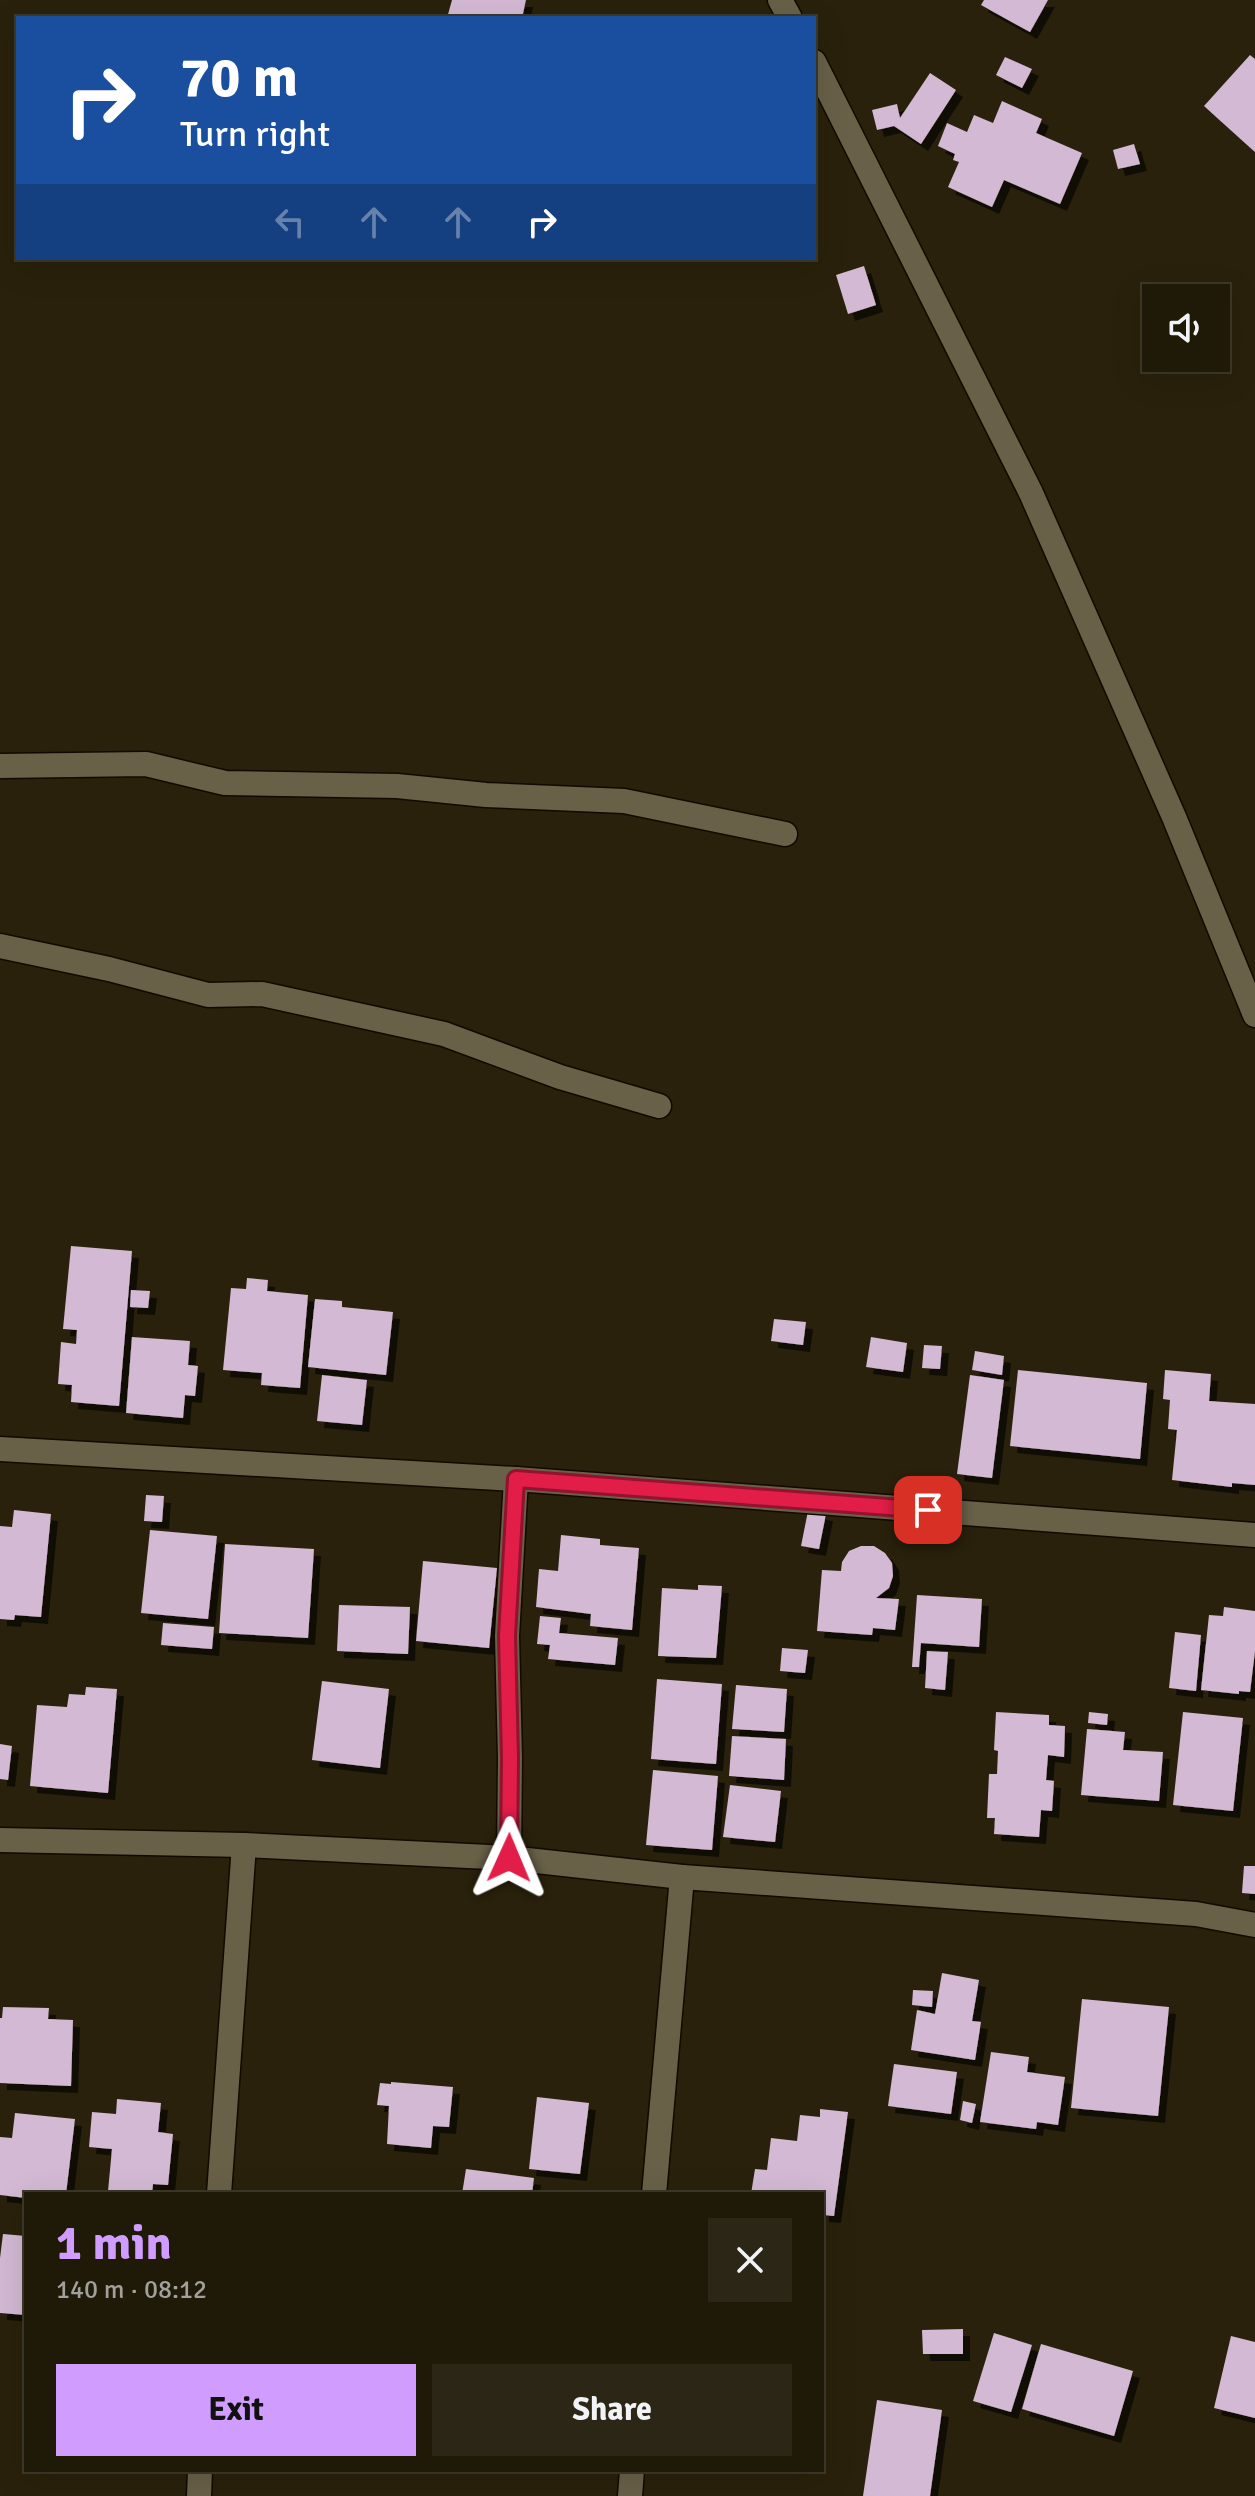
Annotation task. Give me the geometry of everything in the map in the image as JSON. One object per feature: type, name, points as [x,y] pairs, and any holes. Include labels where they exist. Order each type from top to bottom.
[{"type":"street","points":[[816,66],[1031,493],[1174,817],[1255,1015]]},
{"type":"street","points":[[0,766],[146,764],[225,783],[397,786],[486,795],[624,801],[785,834]]},
{"type":"street","points":[[0,946],[109,969],[208,995],[262,994],[444,1034],[560,1077],[659,1106]]},
{"type":"street","points":[[0,1449],[516,1479],[1255,1535]]},
{"type":"street","points":[[509,1858],[507,1636],[516,1479]]},
{"type":"street","points":[[0,1840],[244,1845],[509,1858],[682,1877],[1196,1914],[1255,1925]]},
{"type":"street","points":[[219,2192],[244,1845]]},
{"type":"street","points":[[654,2192],[682,1877]]},
{"type":"street","points":[[199,2496],[200,2472]]},
{"type":"street","points":[[630,2496],[632,2472]]},
{"type":"building","points":[[452,0],[526,0],[522,16],[448,16]]},
{"type":"building","points":[[984,0],[1048,0],[1030,32],[981,5]]},
{"type":"building","points":[[1250,55],[1255,59],[1255,152],[1204,106]]},
{"type":"building","points":[[1005,57],[1032,69],[1022,88],[996,75]]},
{"type":"building","points":[[930,73],[956,90],[921,144],[894,126],[877,130],[872,110],[897,104],[900,118]]},
{"type":"building","points":[[1002,101],[1042,119],[1036,133],[1082,153],[1060,204],[1004,180],[992,207],[948,187],[959,162],[953,160],[955,154],[938,146],[947,123],[967,132],[974,115],[993,123]]},
{"type":"building","points":[[1134,144],[1140,164],[1118,169],[1113,150]]},
{"type":"building","points":[[864,266],[876,305],[848,314],[836,275]]},
{"type":"building","points":[[71,1246],[132,1251],[119,1406],[71,1402],[72,1385],[58,1384],[61,1342],[76,1344],[77,1330],[63,1329]]},
{"type":"building","points":[[247,1278],[268,1280],[267,1291],[308,1295],[300,1388],[261,1385],[262,1373],[223,1370],[231,1288],[246,1289]]},
{"type":"building","points":[[131,1290],[150,1291],[148,1308],[130,1307]]},
{"type":"building","points":[[315,1299],[342,1301],[342,1307],[393,1312],[386,1375],[308,1367]]},
{"type":"building","points":[[774,1319],[806,1322],[803,1345],[771,1341]]},
{"type":"building","points":[[132,1337],[190,1341],[188,1365],[198,1366],[195,1396],[185,1395],[183,1418],[126,1413]]},
{"type":"building","points":[[871,1337],[907,1343],[903,1372],[866,1367]]},
{"type":"building","points":[[924,1345],[942,1346],[940,1369],[922,1368]]},
{"type":"building","points":[[975,1351],[1004,1356],[1002,1375],[972,1370]]},
{"type":"building","points":[[1018,1370],[1147,1383],[1140,1459],[1010,1446]]},
{"type":"building","points":[[1165,1370],[1211,1374],[1209,1401],[1255,1404],[1255,1485],[1232,1483],[1232,1487],[1172,1480],[1177,1430],[1168,1429],[1170,1400],[1163,1399]]},
{"type":"building","points":[[322,1375],[367,1380],[362,1425],[317,1421]]},
{"type":"building","points":[[970,1375],[1004,1380],[992,1478],[957,1474]]},
{"type":"building","points":[[146,1495],[164,1496],[162,1522],[144,1521]]},
{"type":"building","points":[[14,1510],[51,1514],[41,1617],[15,1615],[14,1620],[0,1619],[0,1526],[12,1527]]},
{"type":"building","points":[[808,1511],[826,1514],[819,1549],[801,1546]]},
{"type":"building","points":[[150,1530],[217,1536],[208,1619],[141,1613]]},
{"type":"building","points":[[561,1535],[600,1539],[600,1545],[639,1548],[632,1630],[590,1626],[591,1614],[536,1607],[539,1569],[558,1571]]},
{"type":"building","points":[[225,1544],[314,1549],[308,1638],[219,1633]]},
{"type":"building","points":[[861,1546],[874,1546],[885,1553],[892,1563],[893,1576],[889,1588],[876,1598],[899,1599],[895,1630],[873,1628],[872,1635],[817,1631],[822,1570],[841,1571],[842,1562],[849,1551]]},
{"type":"building","points":[[423,1561],[497,1568],[489,1648],[416,1641]]},
{"type":"building","points":[[698,1585],[722,1586],[716,1658],[658,1656],[662,1588],[698,1590]]},
{"type":"building","points":[[917,1595],[982,1599],[979,1647],[921,1643],[919,1667],[912,1667]]},
{"type":"building","points":[[339,1605],[410,1607],[408,1654],[337,1651]]},
{"type":"building","points":[[1224,1607],[1255,1611],[1255,1651],[1250,1692],[1239,1691],[1239,1694],[1201,1690],[1209,1615],[1223,1616]]},
{"type":"building","points":[[540,1616],[561,1618],[559,1633],[618,1638],[615,1665],[548,1659],[550,1645],[537,1644]]},
{"type":"building","points":[[163,1623],[214,1627],[212,1649],[161,1645]]},
{"type":"building","points":[[1175,1632],[1201,1635],[1196,1691],[1169,1688]]},
{"type":"building","points":[[782,1648],[808,1650],[805,1673],[780,1671]]},
{"type":"building","points":[[927,1651],[948,1652],[945,1690],[925,1688]]},
{"type":"building","points":[[657,1679],[722,1684],[716,1764],[651,1759]]},
{"type":"building","points":[[322,1681],[389,1689],[380,1768],[312,1760]]},
{"type":"building","points":[[736,1685],[787,1689],[784,1732],[732,1729]]},
{"type":"building","points":[[86,1687],[117,1689],[108,1793],[30,1786],[37,1705],[67,1707],[69,1694],[85,1695]]},
{"type":"building","points":[[996,1712],[1049,1715],[1049,1725],[1065,1726],[1064,1757],[1048,1755],[1046,1780],[1054,1781],[1052,1811],[1041,1810],[1039,1837],[994,1834],[995,1818],[987,1818],[989,1774],[997,1774],[998,1751],[994,1750]]},
{"type":"building","points":[[1089,1712],[1108,1714],[1107,1725],[1088,1723]]},
{"type":"building","points":[[1183,1712],[1243,1718],[1233,1811],[1173,1805]]},
{"type":"building","points":[[1087,1729],[1125,1732],[1123,1750],[1163,1752],[1159,1801],[1081,1795]]},
{"type":"building","points":[[732,1736],[786,1739],[784,1780],[729,1776]]},
{"type":"building","points":[[0,1744],[12,1746],[8,1780],[0,1779]]},
{"type":"building","points":[[653,1770],[718,1776],[712,1850],[646,1845]]},
{"type":"building","points":[[730,1785],[781,1791],[775,1842],[723,1837]]},
{"type":"building","points":[[1244,1866],[1255,1866],[1255,1894],[1242,1893]]},
{"type":"building","points":[[942,1973],[979,1980],[972,2021],[981,2022],[975,2060],[911,2050],[917,2010],[935,2014]]},
{"type":"building","points":[[913,1990],[933,1991],[932,2007],[912,2005]]},
{"type":"building","points":[[1082,1999],[1169,2007],[1158,2116],[1071,2108]]},
{"type":"building","points":[[3,2007],[49,2008],[48,2019],[73,2020],[71,2086],[0,2083],[0,2018]]},
{"type":"building","points":[[991,2052],[1029,2057],[1027,2072],[1065,2077],[1058,2125],[1037,2122],[1036,2129],[980,2122]]},
{"type":"building","points":[[894,2064],[957,2072],[951,2114],[888,2106]]},
{"type":"building","points":[[380,2083],[453,2087],[449,2127],[433,2126],[431,2148],[387,2144],[389,2106],[377,2105]]},
{"type":"building","points":[[537,2097],[589,2103],[580,2174],[529,2169]]},
{"type":"building","points":[[117,2099],[161,2103],[158,2132],[173,2134],[168,2185],[153,2184],[152,2192],[108,2191],[112,2149],[89,2147],[92,2112],[116,2114]]},
{"type":"building","points":[[963,2101],[976,2104],[972,2123],[960,2120]]},
{"type":"building","points":[[820,2109],[848,2112],[834,2216],[824,2215],[824,2192],[751,2192],[755,2169],[767,2170],[771,2138],[797,2141],[800,2115],[820,2117]]},
{"type":"building","points":[[15,2113],[75,2119],[66,2192],[24,2192],[24,2198],[0,2195],[0,2137],[12,2138]]},
{"type":"building","points":[[466,2169],[534,2178],[532,2192],[462,2192]]},
{"type":"building","points":[[3,2234],[24,2236],[24,2315],[0,2313]]},
{"type":"building","points":[[963,2329],[963,2354],[923,2354],[922,2330]]},
{"type":"building","points":[[994,2333],[1032,2345],[1011,2412],[973,2401]]},
{"type":"building","points":[[1231,2336],[1255,2342],[1255,2418],[1214,2408]]},
{"type":"building","points":[[1041,2344],[1133,2371],[1114,2436],[1022,2409]]},
{"type":"building","points":[[877,2400],[942,2410],[930,2496],[863,2496]]},
{"type":"route","points":[[509,1858],[507,1636],[516,1479],[928,1510]]}]
